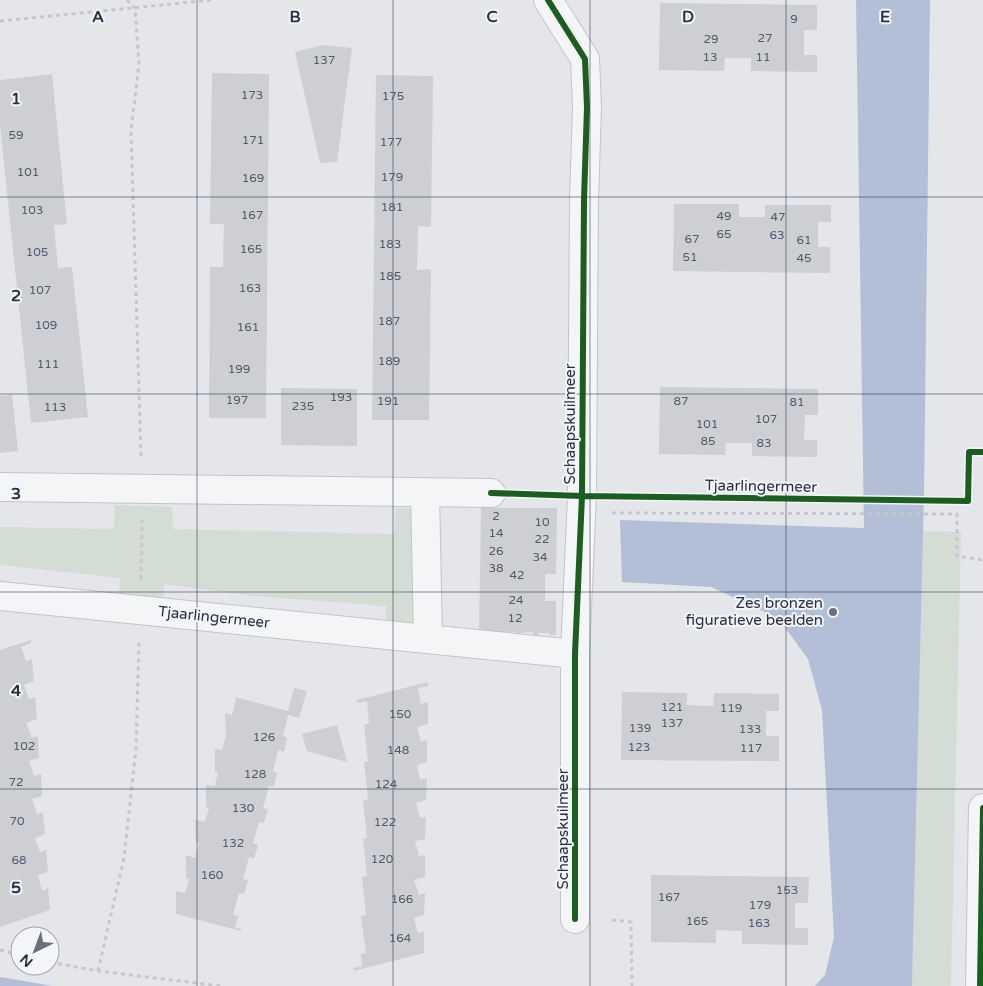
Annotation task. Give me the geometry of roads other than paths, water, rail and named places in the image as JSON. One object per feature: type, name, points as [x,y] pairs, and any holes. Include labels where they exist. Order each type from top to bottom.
[{"type":"street","name":"Schaapskuilmeer","points":[[548,0],[586,59],[587,107],[584,200],[581,513],[575,654],[576,919]]},
{"type":"street","points":[[0,487],[491,493]]},
{"type":"street","points":[[425,492],[428,639]]},
{"type":"street","name":"Tjaarlingermeer","points":[[0,596],[575,654]]},
{"type":"street","points":[[980,986],[983,808]]},
{"type":"water","points":[[856,0],[930,0],[924,493],[912,986],[815,986],[825,975],[834,937],[822,710],[808,659],[778,618],[711,587],[622,582],[620,520],[864,528]]},
{"type":"water","points":[[0,977],[53,986],[0,986]]},
{"type":"place","name":"Zes bronzen figuratieve beelden","points":[[833,612]]}]
